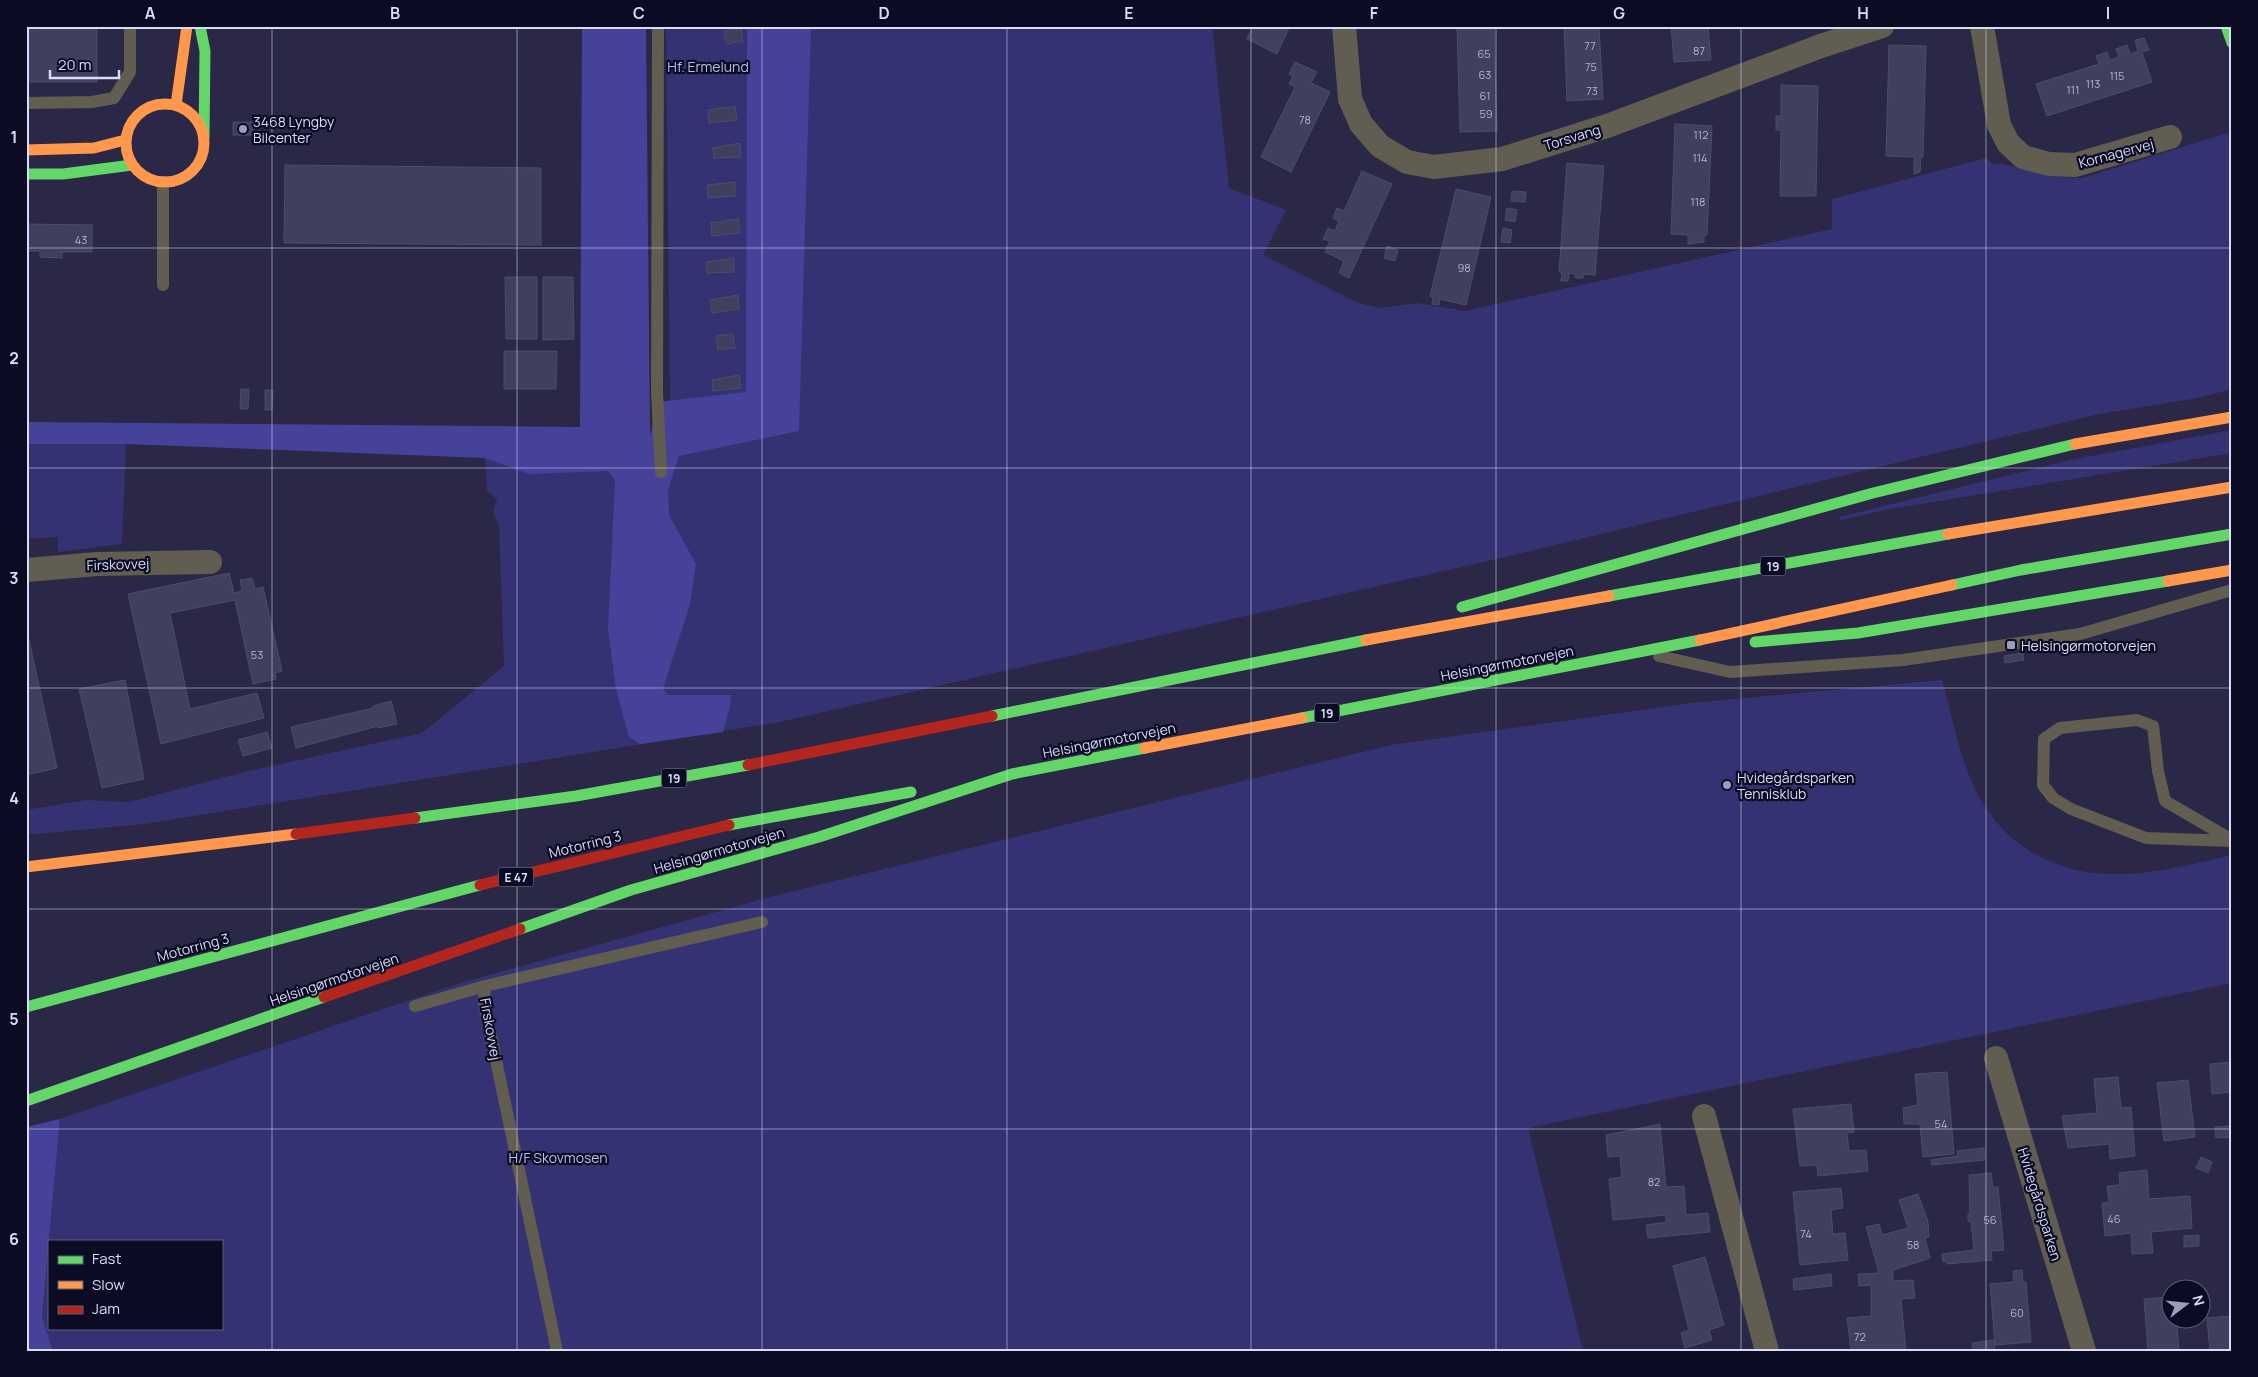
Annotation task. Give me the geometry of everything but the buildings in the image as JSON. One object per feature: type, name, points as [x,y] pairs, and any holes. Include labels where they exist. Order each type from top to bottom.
[{"type":"main road","points":[[176,105],[187,26]]},
{"type":"main road","points":[[200,26],[205,51],[204,139],[201,158],[190,173],[173,181],[151,180],[140,174],[132,164],[125,140],[128,129],[142,110],[164,103],[176,105],[186,110],[195,118],[201,128],[204,139]]},
{"type":"main road","points":[[2226,26],[2232,43]]},
{"type":"main road","points":[[26,150],[94,148],[125,140]]},
{"type":"main road","points":[[26,174],[71,173],[132,164]]},
{"type":"main road","points":[[2206,420],[2232,411]]},
{"type":"main road","points":[[1314,650],[1716,534],[2000,460],[2114,436],[2232,417]]},
{"type":"main road","name":"19","points":[[26,867],[278,837],[576,796],[771,761],[1314,650],[2014,522],[2232,487]]},
{"type":"main road","name":"Helsingørmotorvejen","points":[[26,1102],[631,890],[819,837],[1012,774],[1642,652],[2020,570],[2232,534]]},
{"type":"main road","points":[[1642,652],[1858,633],[2232,570]]},
{"type":"main road","name":"Motorring 3","points":[[26,1007],[509,879],[651,844],[746,822],[1012,774]]},
{"type":"street","name":"Torsvang","points":[[1344,26],[1350,99],[1361,124],[1380,146],[1407,162],[1434,167],[1502,159],[1563,140],[1607,126],[1821,46],[1882,26]]},
{"type":"street","name":"Kornagervej","points":[[1982,26],[1999,125],[2008,143],[2023,157],[2049,164],[2075,165],[2170,138]]},
{"type":"street","name":"Firskovvej","points":[[26,570],[97,564],[210,562]]},
{"type":"street","name":"Hvidegårdsparken","points":[[1996,1058],[2084,1351]]},
{"type":"street","points":[[1704,1116],[1767,1351]]},
{"type":"lane","points":[[26,104],[92,102],[114,98],[130,72],[130,26]]},
{"type":"lane","points":[[658,26],[657,392],[662,472]]},
{"type":"lane","points":[[163,182],[163,285]]},
{"type":"lane","points":[[1642,652],[1730,672],[1903,660],[2080,634],[2232,590]]},
{"type":"lane","points":[[2137,720],[2153,726],[2158,771],[2166,801],[2232,840],[2146,838],[2072,809],[2053,798],[2043,785],[2044,740],[2060,728],[2137,720]]},
{"type":"lane","name":"Firskovvej","points":[[557,1351],[484,1003],[485,986],[762,922]]},
{"type":"lane","points":[[415,1006],[485,986]]},
{"type":"green space","name":"Hf. Ermelund","points":[[666,26],[1212,26],[1229,188],[1286,210],[1263,255],[1358,303],[1381,308],[1417,303],[1465,311],[1832,229],[1832,199],[1986,158],[1992,164],[2003,164],[2056,177],[2083,178],[2227,133],[2232,147],[2232,389],[2198,398],[2099,414],[1514,555],[780,722],[144,824],[26,835],[26,810],[86,800],[129,802],[249,771],[422,733],[504,666],[499,526],[493,512],[497,499],[487,491],[485,458],[649,439],[658,402],[670,401]]},
{"type":"green space","points":[[2232,430],[2232,453],[1890,509],[1841,520],[1839,517],[2075,459]]},
{"type":"green space","points":[[26,444],[126,444],[122,544],[58,552],[58,537],[26,539]]},
{"type":"green space","name":"H/F Skovmosen","points":[[1942,680],[1960,749],[1975,789],[1994,819],[2010,836],[2029,850],[2062,866],[2086,872],[2110,874],[2159,871],[2232,855],[2232,983],[1528,1128],[1583,1351],[53,1351],[42,1317],[48,1254],[48,1330],[222,1330],[222,1240],[49,1240],[60,1119],[460,983],[778,895],[1391,745],[1691,703]]},
{"type":"shaded area","points":[[582,26],[646,26],[650,437],[658,402],[746,392],[747,26],[811,26],[799,431],[679,456],[668,490],[669,515],[696,564],[690,604],[663,689],[668,695],[730,695],[731,703],[723,732],[640,744],[629,737],[616,689],[608,629],[615,480],[608,471],[529,474],[485,458],[126,444],[26,444],[26,422],[580,427]]},
{"type":"shaded area","points":[[60,1119],[42,1317],[53,1351],[26,1351],[26,1127]]},
{"type":"traffic: fast","points":[[200,26],[205,51],[204,138]]},
{"type":"traffic: fast","points":[[2226,26],[2232,43]]},
{"type":"traffic: fast","points":[[26,174],[63,174],[132,165]]},
{"type":"traffic: fast","points":[[1462,607],[1873,493],[2075,444]]},
{"type":"traffic: fast","points":[[1609,596],[1948,534]]},
{"type":"traffic: fast","points":[[1952,585],[2021,570],[2232,534]]},
{"type":"traffic: fast","points":[[1755,642],[1858,633],[2168,581]]},
{"type":"traffic: fast","points":[[992,716],[1366,640]]},
{"type":"traffic: fast","points":[[1302,718],[1700,640]]},
{"type":"traffic: fast","points":[[520,929],[631,890],[819,837],[1012,774],[1145,748]]},
{"type":"traffic: fast","points":[[415,818],[576,796],[748,765]]},
{"type":"traffic: fast","points":[[729,825],[911,792]]},
{"type":"traffic: fast","points":[[26,1007],[480,885]]},
{"type":"traffic: fast","points":[[26,1101],[324,997]]},
{"type":"traffic: slow","points":[[176,105],[187,26]]},
{"type":"traffic: slow","points":[[165,104],[180,107],[193,115],[201,128],[204,143],[201,158],[193,171],[180,179],[165,182],[150,179],[137,171],[129,158],[126,143],[129,128],[137,115],[150,107],[165,104]]},
{"type":"traffic: slow","points":[[26,150],[94,148],[125,140]]},
{"type":"traffic: slow","points":[[2075,444],[2232,417]]},
{"type":"traffic: slow","points":[[1948,534],[2232,487]]},
{"type":"traffic: slow","points":[[2168,581],[2232,570]]},
{"type":"traffic: slow","points":[[1700,640],[1952,585]]},
{"type":"traffic: slow","points":[[1366,640],[1609,596]]},
{"type":"traffic: slow","points":[[1145,748],[1302,718]]},
{"type":"traffic: slow","points":[[26,867],[296,834]]},
{"type":"traffic: jam","points":[[748,765],[992,716]]},
{"type":"traffic: jam","points":[[296,834],[415,818]]},
{"type":"traffic: jam","points":[[480,885],[729,825]]},
{"type":"traffic: jam","points":[[324,997],[520,929]]},
{"type":"place","name":"3468 Lyngby Bilcenter","points":[[243,129]]},
{"type":"place","name":"Helsingørmotorvejen","points":[[2011,645]]},
{"type":"place","name":"Hvidegårdsparken Tennisklub","points":[[1727,785]]}]
